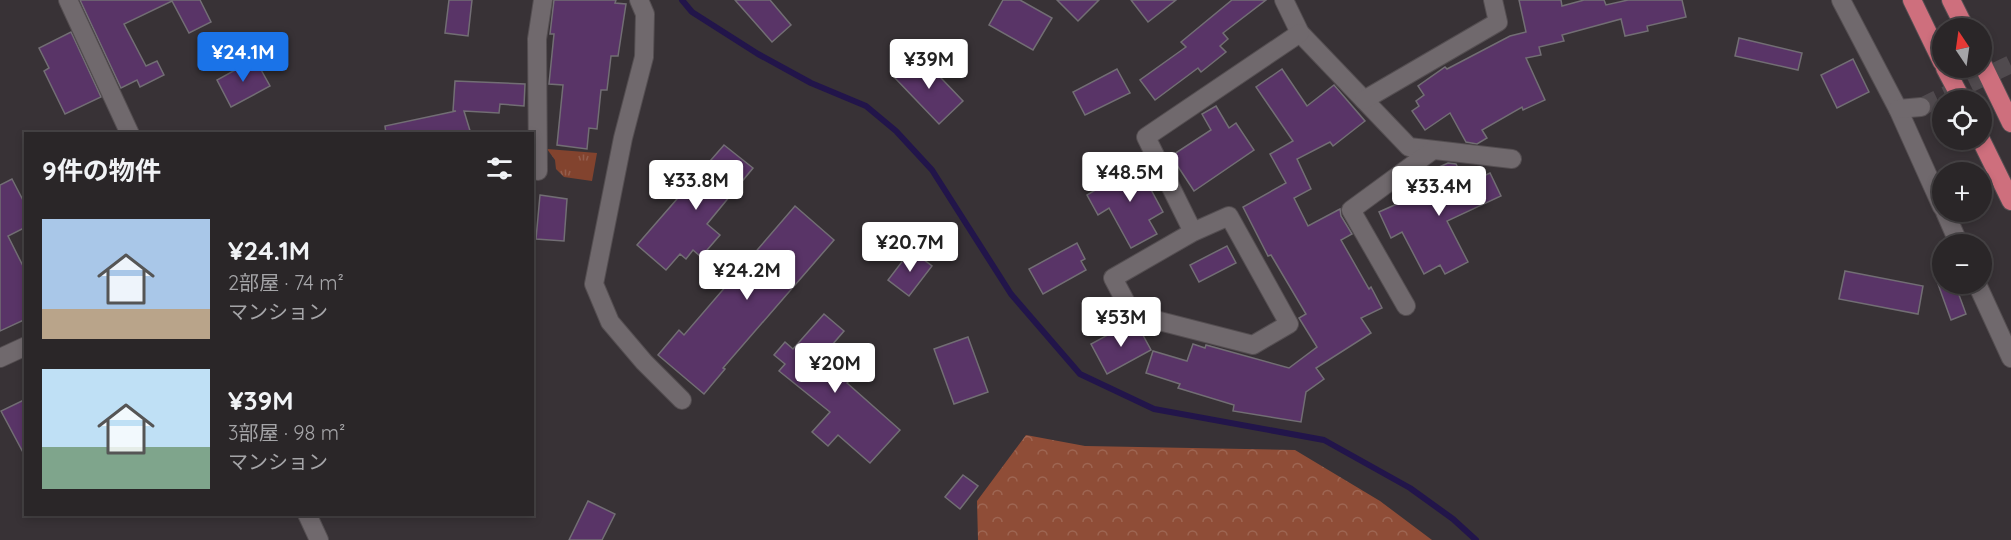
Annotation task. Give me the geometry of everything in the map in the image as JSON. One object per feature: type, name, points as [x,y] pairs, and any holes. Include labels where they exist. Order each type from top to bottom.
[{"type":"highway","points":[[1912,0],[1932,41]]},
{"type":"highway","points":[[1951,0],[1960,18]]},
{"type":"highway","points":[[1989,78],[2011,123]]},
{"type":"highway","points":[[1986,150],[2011,201]]},
{"type":"street","points":[[68,0],[129,132]]},
{"type":"street","points":[[538,171],[537,39],[543,0]]},
{"type":"street","points":[[639,0],[645,14],[644,57],[623,138],[594,284],[610,322],[644,362],[682,400]]},
{"type":"street","points":[[1284,0],[1300,33],[1409,147],[1512,159]]},
{"type":"street","points":[[1364,100],[1498,22],[1493,0]]},
{"type":"street","points":[[1841,0],[1898,109],[1932,185]]},
{"type":"street","points":[[1193,232],[1146,137],[1300,33]]},
{"type":"street","points":[[1898,109],[1921,107]]},
{"type":"street","points":[[1406,306],[1351,210],[1434,150]]},
{"type":"street","points":[[1229,216],[1289,324],[1253,345],[1132,314],[1113,278],[1193,232],[1229,216]]},
{"type":"street","points":[[1982,294],[2011,358]]},
{"type":"street","points":[[0,358],[24,347]]},
{"type":"street","points":[[308,516],[319,540]]},
{"type":"green space","points":[[547,149],[597,153],[592,181],[564,177],[556,169],[555,160]]},
{"type":"green space","points":[[1026,435],[1085,446],[1295,450],[1380,501],[1432,540],[978,540],[977,501]]},
{"type":"building","points":[[80,0],[200,0],[211,22],[189,33],[172,1],[124,24],[146,66],[157,61],[164,75],[140,87],[137,80],[121,88]]},
{"type":"building","points":[[449,0],[472,0],[468,36],[445,33]]},
{"type":"building","points":[[554,0],[616,0],[615,3],[626,4],[618,56],[611,56],[607,90],[601,90],[597,129],[589,128],[587,149],[557,145],[563,85],[549,84],[554,34],[550,34]]},
{"type":"building","points":[[735,0],[770,0],[791,25],[772,42]]},
{"type":"building","points":[[1003,0],[1020,0],[1052,18],[1033,50],[989,25]]},
{"type":"building","points":[[1057,0],[1099,0],[1078,21]]},
{"type":"building","points":[[1131,0],[1176,0],[1148,22]]},
{"type":"building","points":[[1232,0],[1266,0],[1223,33],[1228,39],[1220,46],[1226,52],[1201,72],[1198,68],[1155,100],[1140,80],[1186,47],[1181,42]]},
{"type":"building","points":[[1519,0],[1561,0],[1562,6],[1584,0],[1604,0],[1606,5],[1628,0],[1682,0],[1686,17],[1647,26],[1648,31],[1625,36],[1621,19],[1562,35],[1564,41],[1539,47],[1541,55],[1526,58],[1545,100],[1523,110],[1522,107],[1482,130],[1487,138],[1477,144],[1466,142],[1450,113],[1425,130],[1412,111],[1419,106],[1416,101],[1424,95],[1418,86],[1445,67],[1447,69],[1510,36],[1526,32]]},
{"type":"building","points":[[71,32],[101,97],[65,114],[44,71],[49,68],[39,48]]},
{"type":"building","points":[[1739,38],[1802,53],[1798,70],[1735,56]]},
{"type":"building","points":[[919,55],[963,101],[939,124],[895,78]]},
{"type":"building","points":[[255,59],[270,86],[231,107],[217,80]]},
{"type":"building","points":[[1853,59],[1869,92],[1837,108],[1821,75]]},
{"type":"building","points":[[1117,69],[1130,93],[1085,115],[1073,92]]},
{"type":"building","points":[[1282,69],[1307,106],[1334,85],[1365,121],[1333,146],[1330,142],[1297,159],[1311,189],[1294,198],[1308,226],[1340,209],[1341,216],[1352,234],[1341,240],[1382,308],[1361,318],[1371,333],[1316,368],[1324,379],[1306,392],[1301,422],[1233,411],[1234,405],[1178,388],[1180,384],[1146,373],[1153,351],[1187,361],[1193,344],[1205,348],[1206,345],[1289,368],[1317,347],[1299,318],[1306,314],[1271,255],[1268,256],[1243,207],[1286,183],[1270,154],[1293,141],[1256,87]]},
{"type":"building","points":[[455,81],[525,84],[524,106],[500,104],[499,113],[464,111],[470,132],[386,132],[385,126],[456,111],[453,111]]},
{"type":"building","points":[[1216,106],[1229,128],[1236,123],[1254,150],[1194,191],[1171,156],[1211,130],[1202,114]]},
{"type":"building","points":[[724,145],[753,168],[707,224],[720,235],[701,257],[693,250],[686,259],[680,254],[666,270],[637,245]]},
{"type":"building","points":[[1143,161],[1155,180],[1148,184],[1163,212],[1149,220],[1157,234],[1131,248],[1109,208],[1098,215],[1087,195]]},
{"type":"building","points":[[1448,163],[1456,164],[1466,184],[1490,173],[1501,196],[1447,221],[1468,262],[1445,274],[1440,265],[1424,274],[1402,232],[1391,238],[1379,212],[1426,191],[1423,185],[1440,176],[1437,168]]},
{"type":"building","points":[[12,179],[24,202],[24,228],[8,236],[24,268],[24,320],[0,331],[0,185]]},
{"type":"building","points":[[540,195],[567,199],[564,241],[536,239]]},
{"type":"building","points":[[795,206],[834,240],[723,368],[725,369],[704,394],[658,355],[679,330],[684,335]]},
{"type":"building","points":[[1077,243],[1085,259],[1081,261],[1086,270],[1043,294],[1029,269]]},
{"type":"building","points":[[1227,246],[1236,263],[1199,282],[1190,265]]},
{"type":"building","points":[[911,250],[932,266],[909,296],[888,280]]},
{"type":"building","points":[[1845,271],[1923,286],[1918,314],[1839,299]]},
{"type":"building","points":[[1942,294],[1959,294],[1966,314],[1951,320]]},
{"type":"building","points":[[824,314],[844,331],[820,359],[900,430],[870,463],[838,435],[828,446],[812,432],[830,412],[779,371],[785,364],[774,355],[785,342],[793,349]]},
{"type":"building","points":[[1126,325],[1139,328],[1151,350],[1107,374],[1091,344]]},
{"type":"building","points":[[968,337],[988,392],[954,404],[934,349]]},
{"type":"building","points":[[24,400],[24,454],[1,411]]},
{"type":"building","points":[[963,475],[978,486],[960,509],[945,497]]},
{"type":"building","points":[[588,501],[615,514],[602,540],[569,540]]},
{"type":"waterway","points":[[682,0],[692,12],[758,54],[811,83],[866,106],[896,131],[932,170],[1011,294],[1080,374],[1154,409],[1324,440],[1410,488],[1453,519],[1476,540]]},
{"type":"tunnel","points":[[1921,107],[2011,64]]}]
